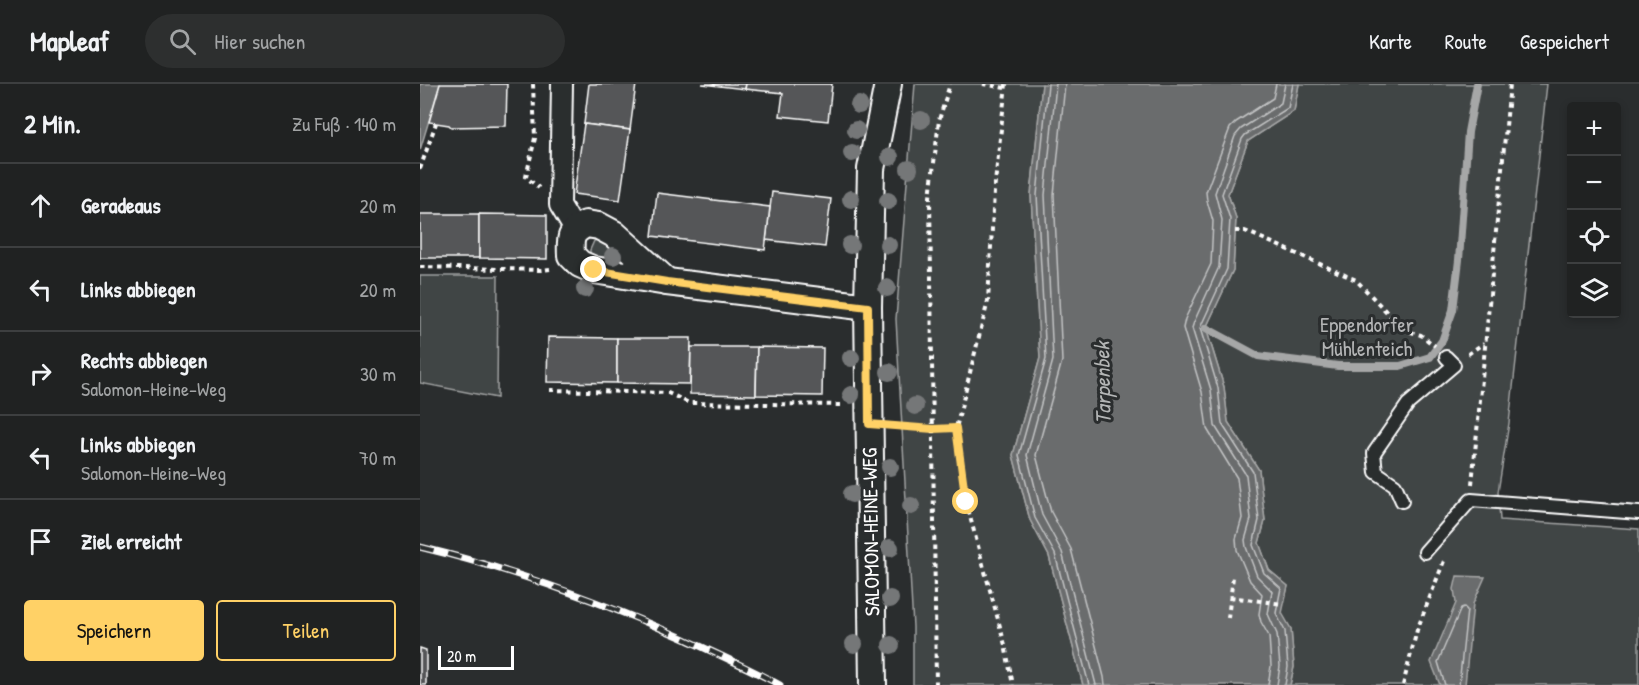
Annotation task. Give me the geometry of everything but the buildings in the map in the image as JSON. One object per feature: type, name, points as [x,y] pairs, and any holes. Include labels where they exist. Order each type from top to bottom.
[{"type":"street","points":[[562,84],[560,205],[575,230]]},
{"type":"street","name":"SALOMON-HEINE-WEG","points":[[873,685],[868,307],[871,169],[888,84]]},
{"type":"street","points":[[667,282],[607,230],[586,224],[575,230],[570,241],[571,255],[580,264],[594,270],[667,282],[868,307]]},
{"type":"lane","points":[[1402,501],[1395,485],[1376,472],[1374,453],[1408,404],[1454,364],[1446,357]]},
{"type":"lane","points":[[1425,552],[1471,500],[1639,513]]},
{"type":"path","points":[[936,685],[930,197],[939,120],[950,84]]},
{"type":"path","points":[[983,84],[1005,86],[994,192],[988,301],[956,428],[966,502],[1005,645],[1012,685]]},
{"type":"path","points":[[1471,500],[1510,84]]},
{"type":"path","points":[[420,169],[436,123]]},
{"type":"path","points":[[1235,231],[1245,231],[1356,280],[1404,330],[1421,335],[1431,343]]},
{"type":"path","points":[[420,267],[541,270],[580,264]]},
{"type":"path","points":[[1460,360],[1485,343]]},
{"type":"path","points":[[550,390],[668,393],[689,403],[869,415],[933,429],[956,428]]},
{"type":"path","points":[[1403,685],[1417,630],[1445,559]]},
{"type":"path","points":[[1228,618],[1233,577]]},
{"type":"path","points":[[1230,597],[1283,604]]},
{"type":"green space","points":[[915,84],[1042,84],[1031,195],[1040,358],[1013,455],[1030,520],[1049,556],[1083,685],[913,685],[913,627],[896,319]]},
{"type":"green space","name":"Eppendorfer Mühlenteich","points":[[1299,84],[1547,84],[1509,423],[1498,492],[1500,520],[1639,529],[1639,685],[1290,685],[1294,667],[1291,629],[1281,613],[1288,586],[1269,570],[1259,543],[1265,521],[1259,470],[1228,422],[1224,387],[1206,328],[1233,270],[1236,218],[1228,194],[1248,141],[1294,111]]},
{"type":"green space","points":[[606,239],[625,260],[623,264],[590,256],[594,241]]},
{"type":"green space","points":[[420,276],[498,276],[497,398],[420,383]]},
{"type":"water","points":[[420,84],[440,84],[420,150]]},
{"type":"water","name":"Tarpenbek","points":[[1042,84],[1299,84],[1294,111],[1248,141],[1228,194],[1236,218],[1233,270],[1206,328],[1224,387],[1228,422],[1259,470],[1265,521],[1259,543],[1269,570],[1288,586],[1282,613],[1291,629],[1294,667],[1290,685],[1083,685],[1049,556],[1030,520],[1013,455],[1040,358],[1031,195]]},
{"type":"water","points":[[1457,576],[1485,577],[1473,604],[1465,685],[1440,685],[1431,662],[1456,603],[1454,589]]},
{"type":"waterway","points":[[1206,328],[1258,356],[1338,366],[1400,366],[1430,357],[1442,341],[1453,310],[1468,132],[1477,84]]},
{"type":"railway","points":[[420,547],[488,565],[588,599],[685,639],[780,685]]},
{"type":"route","points":[[594,270],[667,282],[868,307],[869,424],[933,429],[956,428],[966,502]]}]
